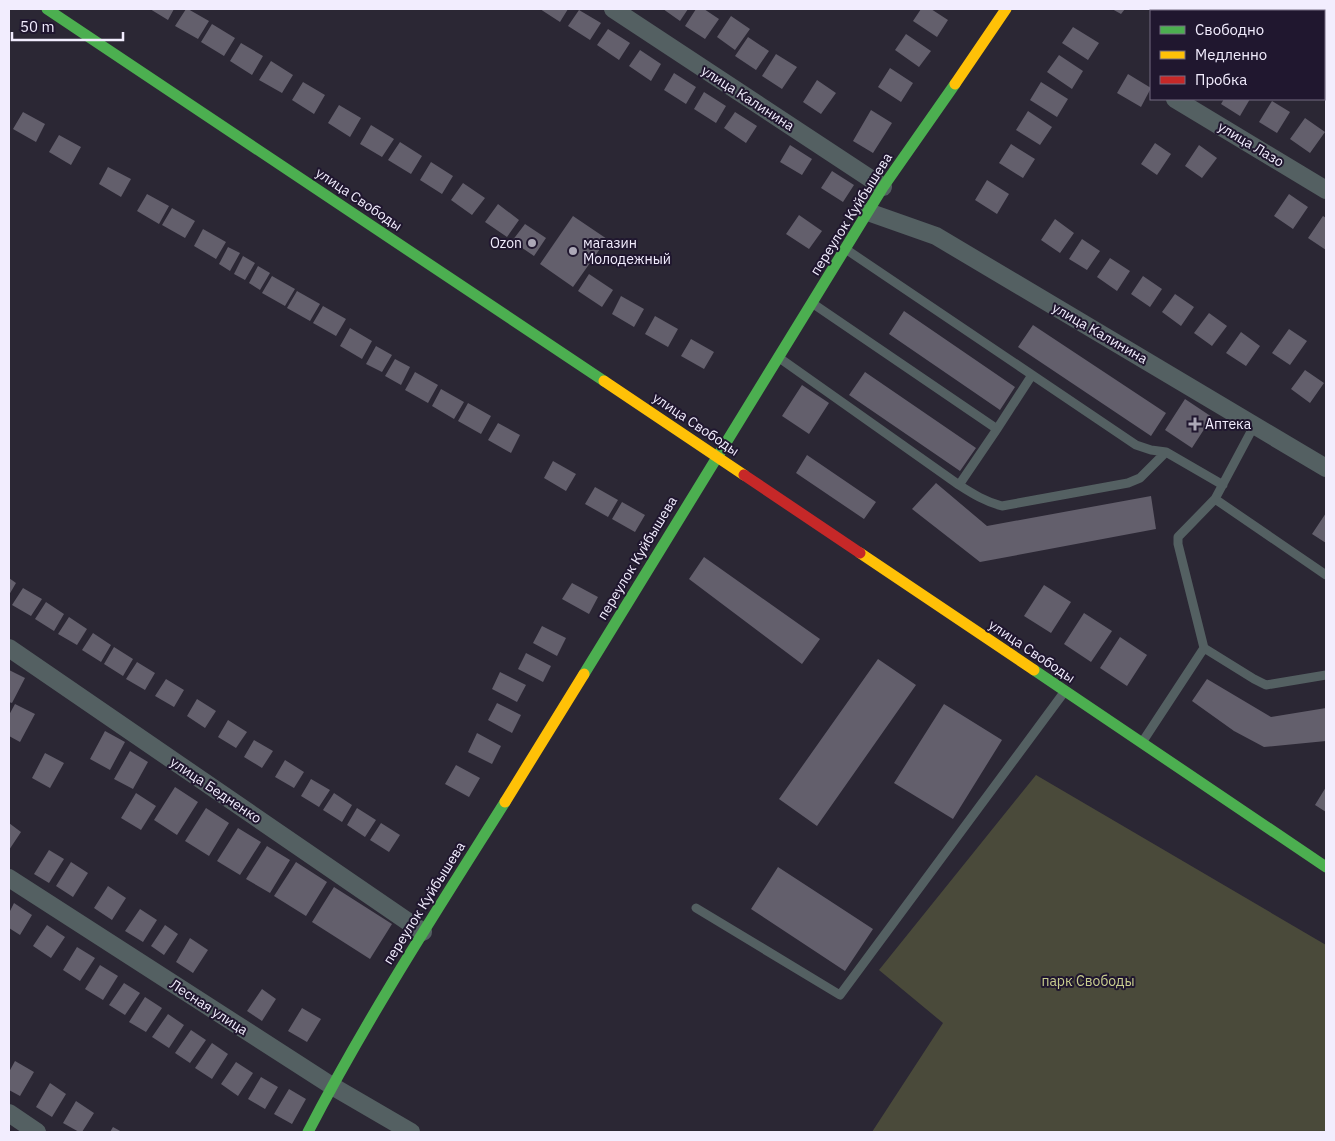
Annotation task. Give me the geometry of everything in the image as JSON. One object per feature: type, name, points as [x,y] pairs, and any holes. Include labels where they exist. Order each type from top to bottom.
[{"type":"main road","name":"улица Свободы","points":[[47,9],[717,456],[1326,867]]},
{"type":"main road","name":"переулок Куйбышева","points":[[308,1132],[332,1086],[423,932],[528,766],[812,302],[884,187],[1006,9]]},
{"type":"street","name":"улица Калинина","points":[[613,9],[884,187]]},
{"type":"street","name":"улица Лазо","points":[[1177,100],[1326,190]]},
{"type":"street","name":"улица Калинина","points":[[868,212],[936,236],[1255,424],[1326,468]]},
{"type":"street","name":"улица Бедненко","points":[[9,648],[423,932]]},
{"type":"street","name":"Лесная улица","points":[[9,878],[332,1086],[411,1132]]},
{"type":"street","points":[[9,1113],[37,1132]]},
{"type":"lane","points":[[846,249],[1136,445],[1166,452],[1222,485]]},
{"type":"lane","points":[[812,302],[997,429]]},
{"type":"lane","points":[[778,357],[958,485],[984,500],[1002,506],[1128,483],[1140,478],[1166,452]]},
{"type":"lane","points":[[958,485],[1032,375]]},
{"type":"lane","points":[[1255,424],[1215,499],[1178,537],[1178,544],[1204,648],[1254,679],[1266,684],[1326,675]]},
{"type":"lane","points":[[1215,499],[1326,575]]},
{"type":"lane","points":[[1142,743],[1204,648]]},
{"type":"lane","points":[[696,908],[840,995],[1065,691]]},
{"type":"green space","name":"парк Свободы","points":[[1036,775],[1326,945],[1326,1132],[872,1132],[943,1023],[879,970]]},
{"type":"building","points":[[150,9],[174,9],[168,20]]},
{"type":"building","points":[[186,9],[209,21],[198,39],[175,26]]},
{"type":"building","points":[[540,9],[568,9],[560,22]]},
{"type":"building","points":[[663,9],[688,9],[680,21]]},
{"type":"building","points":[[696,9],[704,9],[719,19],[705,39],[685,26]]},
{"type":"building","points":[[921,9],[931,9],[948,20],[937,37],[913,21]]},
{"type":"building","points":[[1112,9],[1125,9],[1121,14]]},
{"type":"building","points":[[579,10],[601,23],[590,40],[568,26]]},
{"type":"building","points":[[731,16],[750,29],[735,50],[717,37]]},
{"type":"building","points":[[212,24],[235,38],[224,56],[201,42]]},
{"type":"building","points":[[1073,27],[1099,43],[1088,60],[1062,43]]},
{"type":"building","points":[[608,29],[630,43],[619,60],[597,45]]},
{"type":"building","points":[[906,34],[931,51],[919,67],[895,50]]},
{"type":"building","points":[[748,37],[769,51],[756,70],[735,56]]},
{"type":"building","points":[[241,43],[263,56],[252,75],[230,61]]},
{"type":"building","points":[[640,50],[661,64],[651,81],[629,66]]},
{"type":"building","points":[[776,54],[797,67],[782,89],[762,76]]},
{"type":"building","points":[[1059,55],[1083,71],[1072,89],[1047,72]]},
{"type":"building","points":[[271,61],[293,75],[282,93],[259,80]]},
{"type":"building","points":[[890,68],[913,83],[901,102],[878,87]]},
{"type":"building","points":[[674,73],[696,87],[686,104],[664,90]]},
{"type":"building","points":[[1128,74],[1150,87],[1141,107],[1117,93]]},
{"type":"building","points":[[817,80],[836,93],[821,114],[803,102]]},
{"type":"building","points":[[303,82],[325,95],[314,114],[292,100]]},
{"type":"building","points":[[1041,82],[1068,99],[1057,117],[1030,100]]},
{"type":"building","points":[[704,92],[726,106],[716,123],[694,109]]},
{"type":"building","points":[[1223,100],[1249,100],[1240,116],[1221,104]]},
{"type":"building","points":[[1272,101],[1290,112],[1277,133],[1259,122]]},
{"type":"building","points":[[339,105],[361,118],[350,137],[328,123]]},
{"type":"building","points":[[871,110],[892,123],[873,153],[853,141]]},
{"type":"building","points":[[1028,111],[1052,127],[1040,145],[1016,130]]},
{"type":"building","points":[[23,112],[45,124],[36,142],[13,129]]},
{"type":"building","points":[[735,112],[757,126],[746,143],[724,128]]},
{"type":"building","points":[[1305,118],[1325,132],[1310,153],[1290,139]]},
{"type":"building","points":[[371,125],[394,139],[382,157],[360,144]]},
{"type":"building","points":[[59,135],[81,147],[71,165],[49,152]]},
{"type":"building","points":[[400,142],[422,156],[411,174],[388,160]]},
{"type":"building","points":[[1155,143],[1171,154],[1157,175],[1141,164]]},
{"type":"building","points":[[1011,144],[1035,159],[1023,178],[999,163]]},
{"type":"building","points":[[790,145],[812,159],[802,175],[780,162]]},
{"type":"building","points":[[1199,145],[1217,158],[1202,178],[1185,166]]},
{"type":"building","points":[[431,162],[453,176],[442,194],[420,180]]},
{"type":"building","points":[[108,167],[131,179],[121,197],[99,184]]},
{"type":"building","points":[[832,171],[854,185],[843,202],[821,188]]},
{"type":"building","points":[[987,180],[1009,194],[997,214],[975,200]]},
{"type":"building","points":[[463,183],[485,198],[472,215],[451,200]]},
{"type":"building","points":[[147,194],[169,206],[159,224],[137,211]]},
{"type":"building","points":[[1289,194],[1308,207],[1293,229],[1274,216]]},
{"type":"building","points":[[498,204],[519,220],[507,237],[485,222]]},
{"type":"building","points":[[172,208],[195,221],[185,238],[162,225]]},
{"type":"building","points":[[799,215],[822,231],[809,249],[786,234]]},
{"type":"building","name":"магазин Молодежный","points":[[573,216],[607,239],[573,287],[540,264]]},
{"type":"building","points":[[1323,216],[1326,218],[1326,250],[1308,238]]},
{"type":"building","points":[[1055,219],[1074,233],[1060,253],[1041,240]]},
{"type":"building","points":[[525,224],[546,238],[534,256],[512,241]]},
{"type":"building","points":[[203,229],[226,242],[216,259],[194,246]]},
{"type":"building","points":[[1082,239],[1100,251],[1087,270],[1069,259]]},
{"type":"building","points":[[228,247],[240,253],[230,271],[219,264]]},
{"type":"building","points":[[243,256],[255,263],[245,280],[234,274]]},
{"type":"building","points":[[1110,258],[1130,271],[1117,291],[1097,277]]},
{"type":"building","points":[[258,266],[270,273],[260,290],[249,283]]},
{"type":"building","points":[[589,274],[613,290],[602,307],[578,291]]},
{"type":"building","points":[[272,276],[295,289],[285,306],[262,293]]},
{"type":"building","points":[[1143,276],[1162,289],[1150,307],[1131,294]]},
{"type":"building","points":[[297,291],[320,304],[310,321],[287,308]]},
{"type":"building","points":[[1175,294],[1194,307],[1181,326],[1162,312]]},
{"type":"building","points":[[621,296],[644,309],[634,327],[612,314]]},
{"type":"building","points":[[323,306],[346,319],[336,336],[313,323]]},
{"type":"building","points":[[904,311],[1015,387],[1000,410],[889,334]]},
{"type":"building","points":[[1209,313],[1227,326],[1212,346],[1194,333]]},
{"type":"building","points":[[655,316],[678,329],[668,347],[645,334]]},
{"type":"building","points":[[1033,325],[1166,413],[1151,436],[1018,347]]},
{"type":"building","points":[[350,328],[372,341],[362,359],[340,346]]},
{"type":"building","points":[[1289,329],[1307,341],[1290,365],[1272,353]]},
{"type":"building","points":[[1241,332],[1260,346],[1246,366],[1226,353]]},
{"type":"building","points":[[691,339],[714,352],[704,369],[681,356]]},
{"type":"building","points":[[376,346],[392,355],[382,372],[366,364]]},
{"type":"building","points":[[395,359],[410,367],[401,385],[385,376]]},
{"type":"building","points":[[1305,370],[1324,383],[1310,403],[1291,389]]},
{"type":"building","points":[[415,372],[438,385],[428,403],[405,390]]},
{"type":"building","points":[[865,372],[976,448],[960,471],[849,395]]},
{"type":"building","points":[[802,385],[829,403],[809,434],[782,416]]},
{"type":"building","points":[[441,389],[464,402],[454,419],[432,406]]},
{"type":"building","points":[[1185,399],[1212,417],[1192,448],[1165,430]]},
{"type":"building","points":[[468,403],[491,416],[481,434],[458,421]]},
{"type":"building","points":[[498,423],[520,435],[511,453],[488,440]]},
{"type":"building","points":[[807,455],[876,502],[864,519],[796,473]]},
{"type":"building","points":[[553,461],[576,474],[566,491],[544,478]]},
{"type":"building","points":[[936,483],[987,526],[1151,496],[1156,529],[980,562],[912,509]]},
{"type":"building","points":[[595,487],[618,500],[608,517],[585,504]]},
{"type":"building","points":[[622,502],[645,515],[635,532],[612,519]]},
{"type":"building","points":[[1326,513],[1326,543],[1312,534]]},
{"type":"building","points":[[704,557],[820,639],[802,664],[689,579]]},
{"type":"building","points":[[9,578],[16,583],[9,595]]},
{"type":"building","points":[[572,583],[598,597],[589,614],[562,599]]},
{"type":"building","points":[[1044,585],[1071,602],[1051,633],[1024,616]]},
{"type":"building","points":[[23,588],[42,599],[31,616],[12,605]]},
{"type":"building","points":[[46,602],[64,614],[54,631],[35,619]]},
{"type":"building","points":[[1084,613],[1112,631],[1091,662],[1064,644]]},
{"type":"building","points":[[69,617],[87,629],[77,645],[58,634]]},
{"type":"building","points":[[542,626],[566,638],[557,656],[533,643]]},
{"type":"building","points":[[93,633],[111,645],[101,662],[82,650]]},
{"type":"building","points":[[1120,637],[1147,655],[1127,686],[1100,668]]},
{"type":"building","points":[[114,647],[133,659],[123,676],[104,664]]},
{"type":"building","points":[[526,653],[551,666],[543,682],[518,669]]},
{"type":"building","points":[[878,659],[916,685],[817,826],[779,799]]},
{"type":"building","points":[[137,662],[155,673],[145,690],[126,679]]},
{"type":"building","points":[[9,670],[25,678],[12,703],[9,702]]},
{"type":"building","points":[[500,672],[526,685],[517,702],[492,689]]},
{"type":"building","points":[[166,679],[184,690],[174,707],[155,696]]},
{"type":"building","points":[[1207,679],[1271,717],[1326,708],[1326,741],[1264,747],[1234,731],[1192,701]]},
{"type":"building","points":[[197,699],[216,711],[205,728],[187,716]]},
{"type":"building","points":[[497,703],[521,715],[512,733],[488,720]]},
{"type":"building","points":[[15,704],[35,714],[20,742],[9,736],[9,715]]},
{"type":"building","points":[[944,704],[1002,740],[953,819],[894,783]]},
{"type":"building","points":[[228,720],[247,732],[236,748],[218,737]]},
{"type":"building","points":[[105,731],[125,742],[110,770],[90,759]]},
{"type":"building","points":[[477,733],[501,746],[492,764],[468,752]]},
{"type":"building","points":[[254,740],[273,751],[262,768],[244,757]]},
{"type":"building","points":[[130,751],[148,762],[133,789],[114,779]]},
{"type":"building","points":[[45,753],[64,763],[50,788],[32,778]]},
{"type":"building","points":[[285,760],[304,772],[294,788],[275,777]]},
{"type":"building","points":[[456,765],[480,778],[469,797],[445,784]]},
{"type":"building","points":[[311,779],[330,790],[319,807],[301,796]]},
{"type":"building","points":[[175,787],[198,802],[177,835],[154,820]]},
{"type":"building","points":[[1326,787],[1326,812],[1315,805]]},
{"type":"building","points":[[136,793],[156,806],[141,830],[121,818]]},
{"type":"building","points":[[334,793],[352,805],[342,822],[323,810]]},
{"type":"building","points":[[206,808],[229,823],[209,856],[185,841]]},
{"type":"building","points":[[357,808],[376,820],[365,837],[347,825]]},
{"type":"building","points":[[9,823],[21,832],[9,850]]},
{"type":"building","points":[[381,823],[400,835],[389,852],[370,840]]},
{"type":"building","points":[[238,828],[261,842],[240,875],[217,861]]},
{"type":"building","points":[[267,846],[290,860],[270,893],[246,879]]},
{"type":"building","points":[[49,850],[64,859],[49,883],[34,874]]},
{"type":"building","points":[[71,862],[88,873],[73,897],[56,886]]},
{"type":"building","points":[[296,862],[327,882],[306,916],[274,896]]},
{"type":"building","points":[[778,867],[873,929],[845,971],[751,909]]},
{"type":"building","points":[[108,886],[126,898],[112,920],[94,908]]},
{"type":"building","points":[[334,887],[392,924],[370,959],[312,922]]},
{"type":"building","points":[[14,903],[32,915],[20,935],[9,928],[9,913]]},
{"type":"building","points":[[140,909],[157,920],[143,942],[125,931]]},
{"type":"building","points":[[47,925],[65,937],[51,958],[33,946]]},
{"type":"building","points":[[165,925],[178,934],[164,955],[151,946]]},
{"type":"building","points":[[190,938],[208,950],[193,973],[176,962]]},
{"type":"building","points":[[77,947],[95,958],[80,981],[63,970]]},
{"type":"building","points":[[100,965],[118,976],[103,1000],[85,989]]},
{"type":"building","points":[[124,983],[140,993],[125,1015],[109,1005]]},
{"type":"building","points":[[262,989],[276,999],[262,1021],[247,1011]]},
{"type":"building","points":[[145,997],[162,1008],[146,1032],[129,1022]]},
{"type":"building","points":[[302,1008],[321,1019],[307,1042],[288,1031]]},
{"type":"building","points":[[168,1014],[184,1025],[169,1048],[152,1037]]},
{"type":"building","points":[[191,1030],[206,1040],[190,1063],[175,1053]]},
{"type":"building","points":[[212,1043],[228,1054],[212,1079],[195,1068]]},
{"type":"building","points":[[15,1061],[34,1072],[20,1096],[9,1090],[9,1072]]},
{"type":"building","points":[[236,1062],[253,1073],[238,1096],[221,1084]]},
{"type":"building","points":[[261,1077],[278,1087],[265,1109],[248,1099]]},
{"type":"building","points":[[50,1083],[66,1094],[52,1117],[36,1107]]},
{"type":"building","points":[[289,1089],[306,1099],[292,1124],[274,1114]]},
{"type":"building","points":[[76,1101],[94,1113],[82,1132],[63,1123]]},
{"type":"building","points":[[113,1127],[122,1132],[110,1132]]},
{"type":"traffic: fast","points":[[47,9],[604,381]]},
{"type":"traffic: fast","points":[[584,674],[883,187],[955,84]]},
{"type":"traffic: fast","points":[[1034,670],[1326,867]]},
{"type":"traffic: fast","points":[[308,1132],[378,1006],[505,802]]},
{"type":"traffic: slow","points":[[955,84],[1006,9]]},
{"type":"traffic: slow","points":[[604,381],[744,475]]},
{"type":"traffic: slow","points":[[860,553],[1034,670]]},
{"type":"traffic: slow","points":[[505,802],[584,674]]},
{"type":"traffic: jam","points":[[744,475],[860,553]]},
{"type":"place","name":"Ozon","points":[[532,243]]},
{"type":"place","name":"магазин Молодежный","points":[[573,251]]},
{"type":"place","name":"Аптека","points":[[1195,424]]}]
